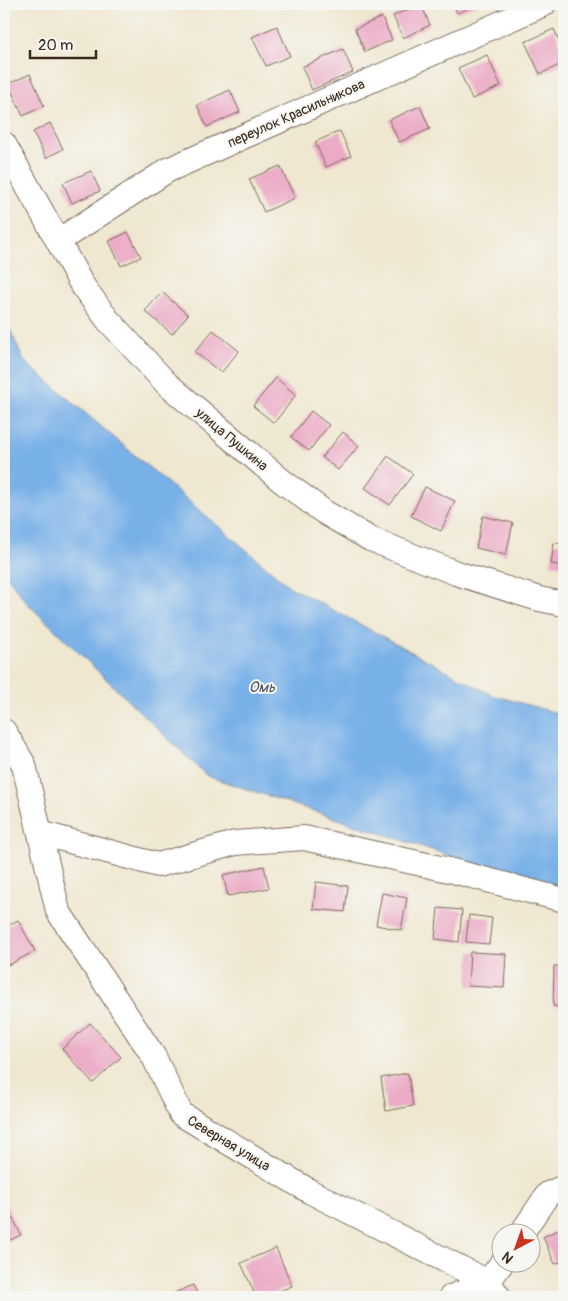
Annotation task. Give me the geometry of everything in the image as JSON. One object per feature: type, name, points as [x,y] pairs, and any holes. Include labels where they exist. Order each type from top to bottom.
[{"type":"street","name":"переулок Красильникова","points":[[58,241],[168,170],[544,4]]},
{"type":"street","name":"улица Пушкина","points":[[4,144],[82,285],[108,320],[167,384],[282,481],[324,512],[370,539],[448,569],[564,604]]},
{"type":"street","name":"Северная улица","points":[[4,731],[24,765],[58,911],[154,1057],[181,1114],[311,1192],[496,1281]]},
{"type":"street","points":[[40,833],[158,864],[235,843],[304,838],[449,870],[564,900]]},
{"type":"street","points":[[528,1224],[548,1194],[564,1187]]},
{"type":"street","points":[[450,1297],[496,1281]]},
{"type":"water","name":"Омь","points":[[4,316],[24,361],[290,587],[492,695],[564,715],[564,889],[542,886],[207,776],[26,602],[4,572]]},
{"type":"building","points":[[421,4],[430,25],[403,38],[393,16]]},
{"type":"building","points":[[453,4],[478,4],[457,13]]},
{"type":"building","points":[[382,17],[392,40],[365,52],[355,29]]},
{"type":"building","points":[[277,26],[290,56],[266,66],[252,37]]},
{"type":"building","points":[[554,29],[564,53],[564,63],[540,74],[525,42]]},
{"type":"building","points":[[343,49],[353,72],[312,90],[302,67]]},
{"type":"building","points":[[487,55],[501,86],[472,99],[458,68]]},
{"type":"building","points":[[30,74],[44,106],[23,116],[8,84]]},
{"type":"building","points":[[230,90],[240,112],[207,127],[197,105]]},
{"type":"building","points":[[420,106],[430,129],[399,142],[389,120]]},
{"type":"building","points":[[50,123],[63,149],[46,158],[33,132]]},
{"type":"building","points":[[340,131],[351,156],[326,167],[315,142]]},
{"type":"building","points":[[280,166],[295,198],[264,212],[249,179]]},
{"type":"building","points":[[91,171],[100,191],[72,203],[63,183]]},
{"type":"building","points":[[128,232],[141,257],[121,266],[109,241]]},
{"type":"building","points":[[162,292],[188,315],[172,334],[145,311]]},
{"type":"building","points":[[213,330],[239,351],[221,373],[195,352]]},
{"type":"building","points":[[276,378],[296,395],[274,423],[253,406]]},
{"type":"building","points":[[311,411],[329,425],[309,451],[291,437]]},
{"type":"building","points":[[343,432],[359,446],[338,470],[322,457]]},
{"type":"building","points":[[388,456],[413,474],[390,505],[365,488]]},
{"type":"building","points":[[425,487],[455,501],[441,531],[411,516]]},
{"type":"building","points":[[483,516],[513,523],[506,555],[476,548]]},
{"type":"building","points":[[554,543],[564,544],[564,566],[551,564]]},
{"type":"building","points":[[264,866],[269,888],[228,896],[223,875]]},
{"type":"building","points":[[316,882],[348,886],[345,912],[313,909]]},
{"type":"building","points":[[382,893],[407,898],[401,930],[376,925]]},
{"type":"building","points":[[438,908],[462,910],[459,942],[435,939]]},
{"type":"building","points":[[469,915],[492,918],[489,944],[466,942]]},
{"type":"building","points":[[18,920],[35,951],[9,965],[4,957],[4,928]]},
{"type":"building","points":[[470,952],[506,954],[504,988],[468,986]]},
{"type":"building","points":[[554,966],[564,966],[564,1007],[553,1006]]},
{"type":"building","points":[[90,1023],[121,1057],[93,1083],[62,1049]]},
{"type":"building","points":[[408,1073],[413,1106],[386,1111],[381,1078]]},
{"type":"building","points":[[6,1204],[21,1235],[4,1243],[4,1205]]},
{"type":"building","points":[[564,1227],[564,1260],[555,1264],[543,1237]]},
{"type":"building","points":[[276,1248],[292,1286],[265,1297],[256,1297],[241,1263]]},
{"type":"building","points":[[193,1285],[199,1297],[165,1297]]}]
